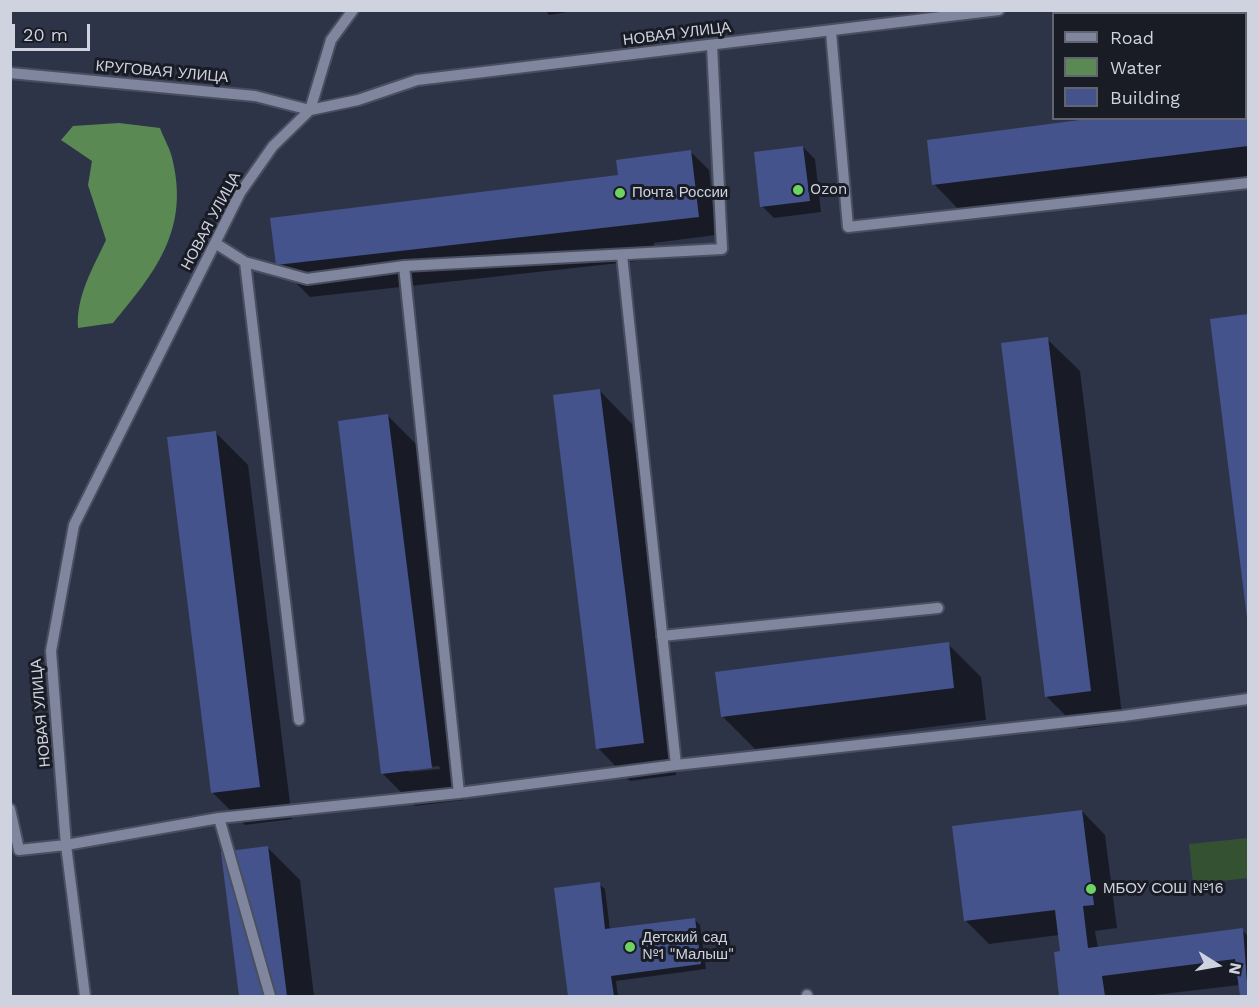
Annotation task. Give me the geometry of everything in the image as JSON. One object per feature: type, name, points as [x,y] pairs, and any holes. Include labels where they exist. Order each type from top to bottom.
[{"type":"street","points":[[310,110],[331,40],[353,10]]},
{"type":"street","name":"НОВАЯ УЛИЦА","points":[[85,996],[66,845],[51,651],[74,525],[240,193],[273,146],[310,110],[358,100],[417,80],[999,10]]},
{"type":"street","points":[[831,32],[848,227],[1248,183]]},
{"type":"street","points":[[214,243],[245,262],[307,279],[404,266],[722,249],[712,45]]},
{"type":"street","name":"КРУГОВАЯ УЛИЦА","points":[[10,74],[255,96],[310,110]]},
{"type":"street","points":[[622,255],[676,765]]},
{"type":"street","points":[[245,262],[299,720]]},
{"type":"street","points":[[404,266],[459,793]]},
{"type":"street","points":[[662,636],[938,608]]},
{"type":"street","points":[[10,808],[15,851],[66,845],[219,818],[459,793],[676,765],[1111,718],[1248,699]]},
{"type":"street","points":[[219,818],[270,996]]},
{"type":"shaded area","points":[[1248,838],[1248,878],[1193,884],[1189,844]]},
{"type":"water","points":[[119,123],[160,128],[173,162],[177,187],[172,230],[154,269],[113,323],[78,328],[83,293],[106,240],[88,185],[92,161],[61,140],[73,126]]},
{"type":"building","points":[[1247,100],[1248,146],[932,185],[927,140],[1080,120],[1247,120]]},
{"type":"building","points":[[803,146],[810,201],[760,207],[754,152]]},
{"type":"building","points":[[691,150],[699,217],[276,265],[270,218],[618,175],[616,160]]},
{"type":"building","points":[[1248,314],[1248,618],[1247,618],[1210,319]]},
{"type":"building","points":[[1048,337],[1091,691],[1045,697],[1001,343]]},
{"type":"building","points":[[600,389],[644,743],[596,749],[553,395]]},
{"type":"building","points":[[388,414],[432,768],[381,774],[338,421]]},
{"type":"building","points":[[216,431],[260,787],[211,793],[167,437]]},
{"type":"building","points":[[949,642],[954,688],[721,717],[715,672]]},
{"type":"building","points":[[1082,810],[1094,905],[1083,906],[1088,948],[1243,928],[1248,996],[1240,996],[1235,959],[1102,976],[1105,996],[1059,996],[1054,952],[1060,951],[1055,910],[964,921],[952,826]]},
{"type":"building","points":[[268,846],[287,996],[239,996],[221,852]]},
{"type":"building","name":"Детский сад №1 \"Малыш\"","points":[[600,882],[605,929],[695,918],[701,964],[611,976],[614,996],[568,996],[554,888]]},
{"type":"place","name":"Ozon","points":[[798,190]]},
{"type":"place","name":"Почта России","points":[[620,193]]},
{"type":"place","name":"МБОУ СОШ №16","points":[[1091,889]]},
{"type":"place","name":"Детский сад №1 \"Малыш\"","points":[[630,947]]}]
